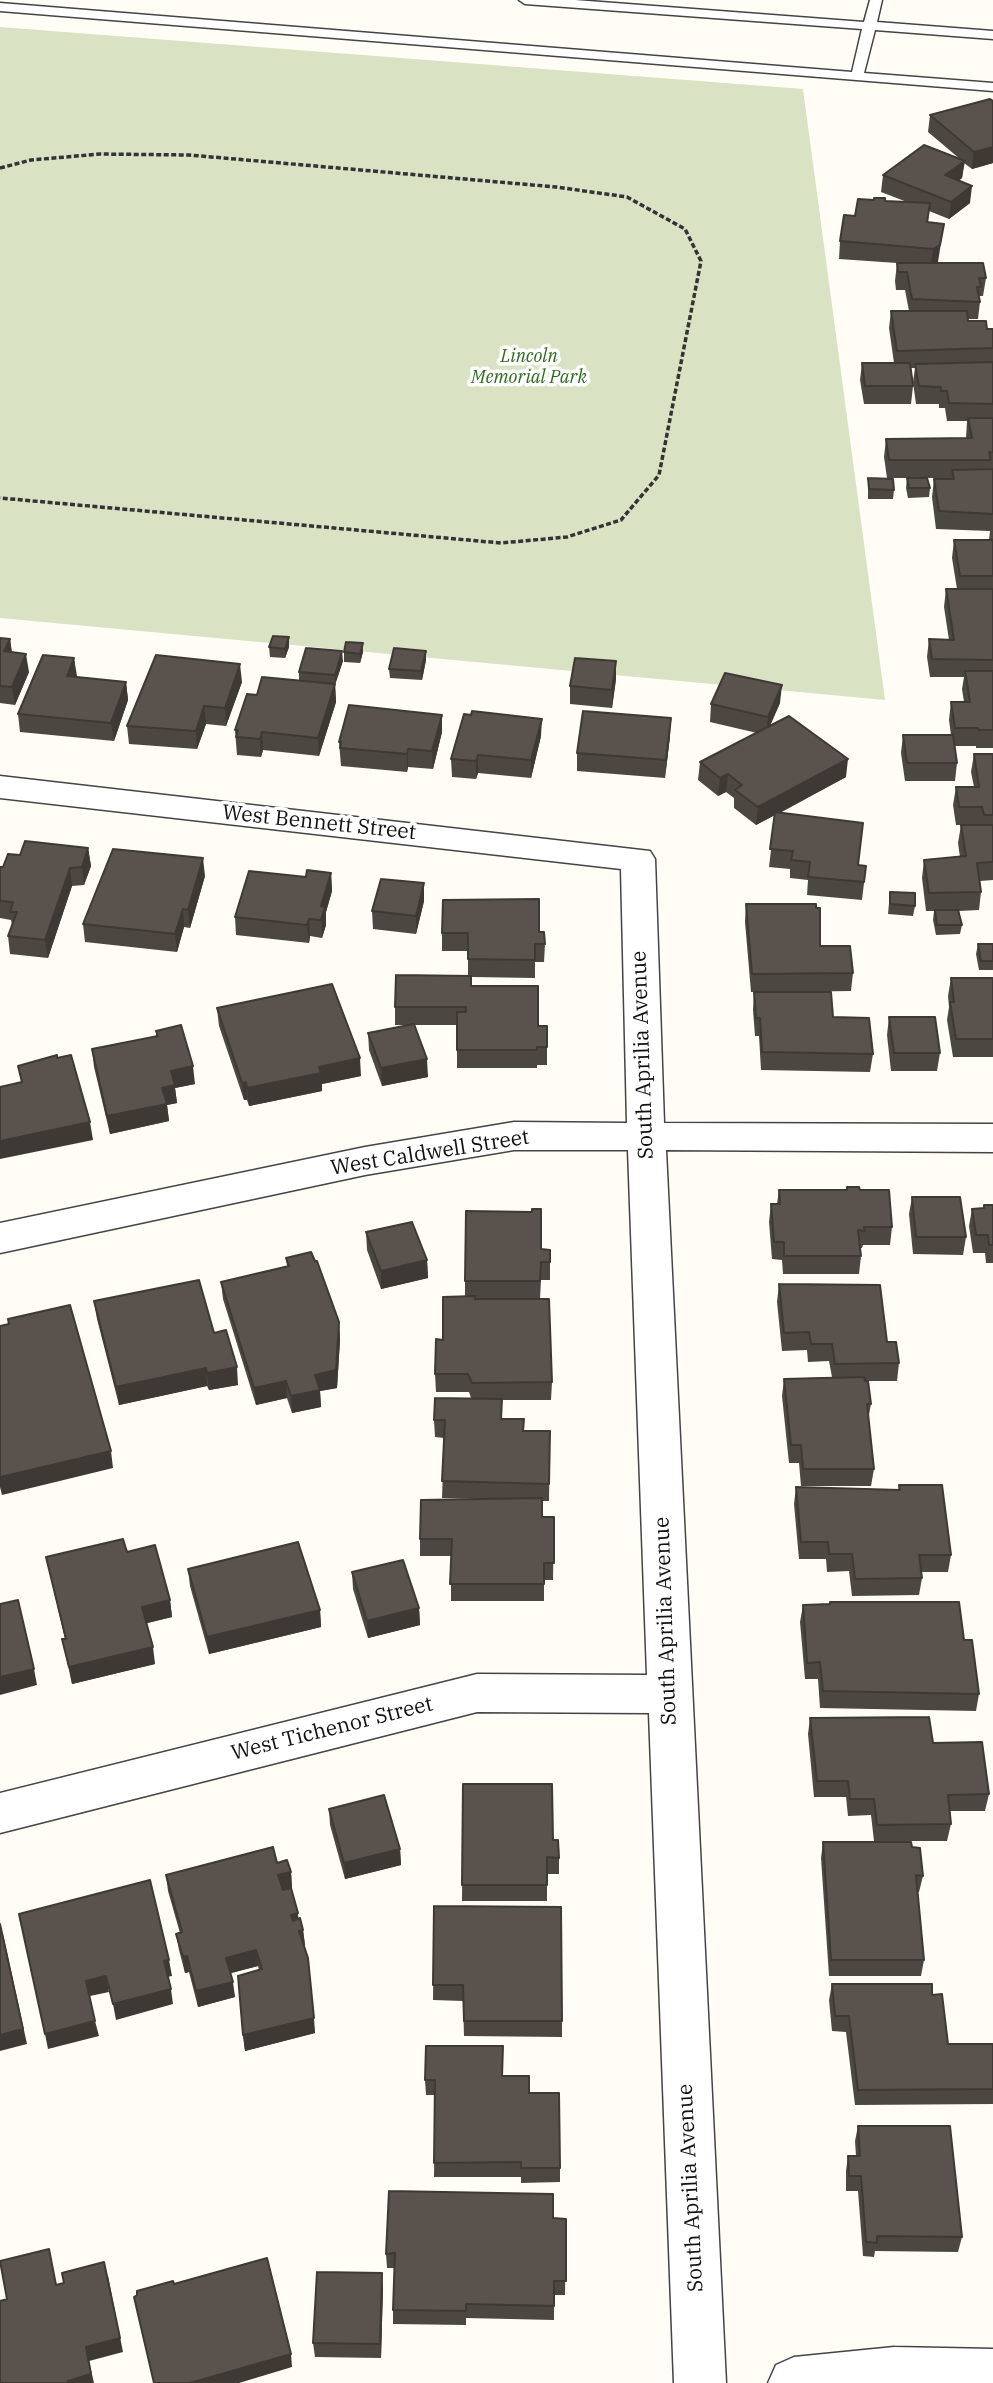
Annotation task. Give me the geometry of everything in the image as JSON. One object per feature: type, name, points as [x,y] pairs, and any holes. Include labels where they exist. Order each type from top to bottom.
[{"type":"street","name":"West Bennett Street","points":[[0,787],[638,859]]},
{"type":"street","name":"South Aprilia Avenue","points":[[638,859],[646,1136],[700,2383]]},
{"type":"street","name":"West Caldwell Street","points":[[0,1238],[365,1161],[514,1136],[993,1138]]},
{"type":"street","name":"West Tichenor Street","points":[[0,1813],[477,1693],[669,1694]]},
{"type":"street","points":[[794,2383],[894,2373],[993,2375]]},
{"type":"lane","points":[[525,0],[993,35]]},
{"type":"lane","points":[[856,76],[876,0]]},
{"type":"lane","points":[[0,8],[993,87]]},
{"type":"path","points":[[0,168],[32,160],[100,154],[189,155],[591,192],[627,197],[685,229],[701,261],[659,475],[621,520],[567,537],[501,544],[0,498]]},
{"type":"green space","name":"Lincoln Memorial Park","points":[[0,27],[803,89],[885,700],[0,618]]},
{"type":"building","points":[[990,99],[993,101],[993,147],[974,152],[930,115]]},
{"type":"building","points":[[924,145],[965,161],[945,175],[972,186],[951,202],[883,175]]},
{"type":"building","points":[[858,199],[930,203],[927,222],[944,224],[940,245],[933,249],[840,241],[844,215],[855,216]]},
{"type":"building","points":[[897,263],[983,263],[986,278],[979,278],[981,287],[977,287],[980,302],[912,299],[907,272],[898,272]]},
{"type":"building","points":[[891,311],[967,311],[968,321],[986,321],[987,329],[993,329],[993,348],[897,351]]},
{"type":"building","points":[[993,362],[993,404],[949,403],[947,391],[941,391],[941,387],[919,386],[915,364]]},
{"type":"building","points":[[862,363],[910,363],[913,386],[865,386]]},
{"type":"building","points":[[968,418],[993,418],[993,452],[989,452],[991,460],[889,460],[886,439],[972,438]]},
{"type":"building","points":[[993,469],[993,514],[939,511],[934,479],[954,479],[952,470]]},
{"type":"building","points":[[868,478],[893,479],[894,490],[869,489]]},
{"type":"building","points":[[907,478],[927,478],[930,488],[909,488]]},
{"type":"building","points":[[954,540],[993,540],[993,576],[960,576]]},
{"type":"building","points":[[946,589],[993,589],[993,660],[932,659],[929,639],[954,640]]},
{"type":"building","points":[[273,636],[289,637],[285,649],[269,647]]},
{"type":"building","points":[[0,638],[10,639],[4,651],[26,654],[12,687],[0,686]]},
{"type":"building","points":[[346,642],[363,643],[360,654],[344,652]]},
{"type":"building","points":[[306,648],[342,651],[335,675],[299,672]]},
{"type":"building","points":[[394,648],[426,651],[421,671],[389,669]]},
{"type":"building","points":[[43,655],[74,658],[67,676],[126,682],[111,723],[18,714]]},
{"type":"building","points":[[156,655],[240,664],[225,708],[204,706],[196,731],[127,726]]},
{"type":"building","points":[[575,658],[616,661],[612,690],[570,686]]},
{"type":"building","points":[[965,671],[993,671],[993,730],[955,728],[951,702],[970,702]]},
{"type":"building","points":[[725,673],[782,685],[768,717],[711,704]]},
{"type":"building","points":[[262,677],[335,684],[318,738],[262,732],[260,739],[236,737],[238,730],[235,730],[247,694],[257,695]]},
{"type":"building","points":[[349,705],[442,715],[432,751],[408,749],[407,754],[340,748],[339,742]]},
{"type":"building","points":[[472,711],[542,719],[531,760],[478,755],[476,761],[451,759],[464,714],[471,715]]},
{"type":"building","points":[[583,711],[671,718],[666,760],[577,753]]},
{"type":"building","points":[[789,716],[848,759],[758,807],[735,790],[742,785],[728,774],[720,778],[700,762]]},
{"type":"building","points":[[903,735],[953,735],[957,763],[907,763]]},
{"type":"building","points":[[974,754],[993,754],[993,815],[984,815],[982,807],[959,807],[956,787],[979,787]]},
{"type":"building","points":[[775,812],[863,823],[858,865],[866,866],[864,882],[808,877],[810,862],[791,860],[793,851],[770,849]]},
{"type":"building","points":[[961,825],[993,825],[993,862],[977,863],[981,892],[929,893],[924,860],[966,856]]},
{"type":"building","points":[[25,841],[88,848],[82,867],[70,868],[45,940],[8,936],[17,912],[10,912],[13,902],[0,901],[0,867],[3,867],[8,854],[20,855]]},
{"type":"building","points":[[113,849],[203,858],[188,910],[183,909],[175,934],[83,924]]},
{"type":"building","points":[[307,870],[331,873],[321,906],[325,907],[321,920],[309,919],[307,925],[235,917],[249,871],[306,877]]},
{"type":"building","points":[[381,879],[424,883],[416,916],[372,911]]},
{"type":"building","points":[[890,892],[915,893],[915,906],[890,904]]},
{"type":"building","points":[[539,899],[539,932],[544,932],[545,944],[535,944],[535,960],[468,959],[468,933],[442,933],[443,900]]},
{"type":"building","points":[[746,904],[816,904],[816,908],[820,908],[820,946],[850,946],[853,973],[752,974]]},
{"type":"building","points":[[935,910],[958,910],[962,925],[937,925]]},
{"type":"building","points":[[978,944],[993,944],[993,961],[981,961]]},
{"type":"building","points":[[396,975],[471,976],[471,986],[538,986],[538,1026],[547,1026],[547,1047],[537,1047],[537,1050],[457,1050],[457,1012],[466,1012],[466,1007],[395,1007]]},
{"type":"building","points":[[951,978],[993,978],[993,1039],[956,1039],[950,1002],[954,1002]]},
{"type":"building","points":[[332,984],[360,1058],[319,1067],[321,1073],[247,1088],[246,1082],[242,1083],[217,1008]]},
{"type":"building","points":[[754,992],[831,992],[833,1017],[869,1018],[873,1054],[762,1052],[760,1018],[756,1018]]},
{"type":"building","points":[[889,1017],[935,1017],[940,1053],[894,1053]]},
{"type":"building","points":[[414,1024],[427,1059],[381,1068],[368,1033]]},
{"type":"building","points":[[181,1025],[193,1066],[171,1071],[175,1085],[162,1088],[167,1104],[107,1116],[92,1049],[158,1036],[156,1031]]},
{"type":"building","points":[[57,1055],[57,1058],[71,1055],[90,1122],[0,1141],[0,1087],[22,1082],[18,1066]]},
{"type":"building","points":[[847,1187],[889,1190],[892,1227],[864,1227],[865,1231],[858,1230],[861,1256],[784,1256],[784,1242],[774,1242],[771,1204],[780,1204],[779,1190],[847,1190]]},
{"type":"building","points":[[912,1197],[960,1197],[966,1237],[916,1237]]},
{"type":"building","points":[[984,1205],[993,1205],[993,1245],[989,1245],[988,1235],[976,1235],[972,1209],[984,1208]]},
{"type":"building","points":[[532,1209],[541,1209],[541,1249],[550,1250],[550,1262],[541,1262],[540,1281],[465,1281],[466,1211],[532,1212]]},
{"type":"building","points":[[412,1222],[427,1260],[381,1271],[366,1232]]},
{"type":"building","points":[[311,1252],[317,1261],[339,1322],[336,1370],[315,1375],[320,1390],[291,1396],[286,1381],[254,1388],[221,1282],[289,1266],[286,1258]]},
{"type":"building","points":[[199,1280],[214,1333],[226,1330],[237,1367],[207,1373],[206,1368],[116,1387],[94,1301]]},
{"type":"building","points":[[779,1284],[880,1285],[887,1342],[896,1342],[899,1363],[835,1364],[832,1344],[811,1344],[809,1332],[784,1333]]},
{"type":"building","points":[[475,1296],[475,1299],[549,1299],[552,1382],[472,1383],[468,1374],[435,1374],[436,1339],[443,1340],[443,1297]]},
{"type":"building","points":[[70,1305],[111,1451],[0,1477],[0,1326],[9,1324],[8,1319]]},
{"type":"building","points":[[864,1377],[865,1381],[868,1381],[871,1404],[867,1404],[874,1469],[803,1469],[801,1445],[791,1445],[784,1379]]},
{"type":"building","points":[[435,1398],[502,1399],[501,1419],[524,1419],[523,1431],[550,1431],[549,1484],[442,1481],[445,1420],[434,1420]]},
{"type":"building","points":[[899,1485],[942,1485],[951,1555],[919,1555],[922,1578],[855,1579],[852,1554],[829,1554],[828,1542],[801,1542],[796,1487],[900,1490]]},
{"type":"building","points":[[542,1498],[542,1517],[554,1517],[554,1563],[544,1563],[544,1584],[450,1584],[452,1539],[420,1539],[421,1500]]},
{"type":"building","points":[[123,1539],[127,1552],[155,1545],[170,1600],[142,1607],[153,1647],[69,1667],[62,1639],[66,1639],[46,1557]]},
{"type":"building","points":[[298,1542],[320,1610],[207,1637],[188,1569]]},
{"type":"building","points":[[403,1560],[419,1608],[367,1621],[352,1572]]},
{"type":"building","points":[[18,1600],[34,1669],[0,1677],[0,1604]]},
{"type":"building","points":[[830,1602],[959,1602],[964,1640],[972,1640],[979,1694],[823,1691],[820,1662],[807,1663],[803,1605]]},
{"type":"building","points":[[929,1717],[933,1743],[982,1742],[989,1794],[948,1795],[951,1824],[877,1825],[874,1799],[850,1799],[848,1781],[817,1781],[810,1718]]},
{"type":"building","points":[[463,1784],[552,1784],[553,1840],[558,1840],[559,1858],[547,1857],[547,1885],[462,1885]]},
{"type":"building","points":[[384,1795],[400,1849],[344,1863],[329,1809]]},
{"type":"building","points":[[823,1842],[911,1842],[912,1847],[920,1848],[923,1876],[916,1875],[924,1960],[831,1960]]},
{"type":"building","points":[[273,1847],[277,1863],[287,1860],[291,1872],[278,1875],[283,1890],[291,1888],[298,1913],[291,1915],[293,1921],[300,1918],[303,1930],[299,1931],[308,1958],[314,2018],[243,2035],[238,1976],[262,1969],[256,1950],[226,1958],[233,1982],[196,1991],[187,1956],[183,1957],[176,1934],[182,1932],[166,1875]]},
{"type":"building","points":[[150,1880],[169,1960],[164,1961],[171,1989],[113,2004],[106,1976],[86,1981],[95,2021],[45,2034],[19,1914]]},
{"type":"building","points":[[434,1906],[561,1907],[562,2021],[464,2021],[463,1985],[433,1985]]},
{"type":"building","points":[[0,1924],[23,2029],[0,2035]]},
{"type":"building","points":[[832,1984],[932,1984],[932,1995],[942,1994],[948,2044],[993,2044],[993,2089],[858,2090],[849,2016],[835,2016]]},
{"type":"building","points":[[426,2046],[503,2046],[502,2076],[529,2076],[529,2093],[559,2093],[560,2168],[521,2168],[521,2162],[434,2163],[435,2080],[425,2080]]},
{"type":"building","points":[[858,2126],[950,2126],[962,2237],[877,2236],[877,2243],[866,2242],[861,2176],[849,2176],[848,2156],[860,2156]]},
{"type":"building","points":[[389,2191],[553,2194],[553,2218],[566,2219],[566,2281],[554,2281],[554,2306],[466,2304],[466,2311],[393,2310],[395,2253],[386,2254]]},
{"type":"building","points":[[49,2249],[56,2285],[64,2283],[62,2273],[104,2262],[120,2338],[86,2347],[91,2374],[68,2381],[69,2383],[0,2383],[0,2301],[7,2299],[0,2261]]},
{"type":"building","points":[[267,2258],[291,2354],[190,2383],[154,2383],[134,2297],[137,2291],[173,2281],[174,2284]]},
{"type":"building","points":[[317,2272],[382,2273],[380,2344],[313,2343]]}]
